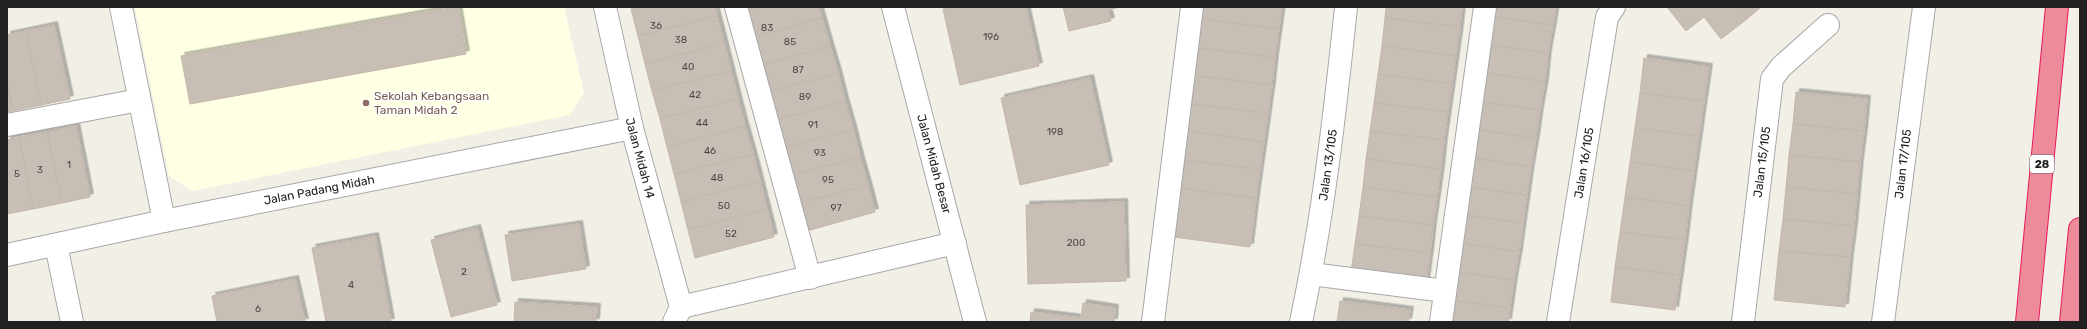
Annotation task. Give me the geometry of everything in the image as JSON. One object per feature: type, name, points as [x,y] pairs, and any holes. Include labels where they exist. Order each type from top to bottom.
[{"type":"highway","name":"28","points":[[2028,322],[2057,7]]},
{"type":"highway","points":[[2071,322],[2080,229]]},
{"type":"street","points":[[121,7],[164,221]]},
{"type":"street","name":"Jalan Midah 14","points":[[604,7],[678,314],[810,278],[955,243]]},
{"type":"street","points":[[736,7],[810,278]]},
{"type":"street","name":"Jalan Midah Besar","points":[[893,7],[975,322]]},
{"type":"street","points":[[1153,322],[1192,7]]},
{"type":"street","name":"Jalan 13/105","points":[[1301,322],[1311,274],[1332,142],[1346,7]]},
{"type":"street","points":[[1441,322],[1485,7]]},
{"type":"street","name":"Jalan 16/105","points":[[1558,322],[1607,17],[1614,7]]},
{"type":"street","name":"Jalan 17/105","points":[[1883,322],[1924,7]]},
{"type":"street","name":"Jalan 15/105","points":[[1743,322],[1772,79],[1781,67],[1828,25]]},
{"type":"street","points":[[7,125],[139,100]]},
{"type":"street","name":"Jalan Padang Midah","points":[[7,255],[164,221],[632,128]]},
{"type":"street","points":[[56,245],[72,322]]},
{"type":"street","points":[[1311,274],[1445,291]]},
{"type":"shaded area","name":"Sekolah Kebangsaan Taman Midah 2","points":[[135,7],[564,7],[584,92],[570,115],[192,191],[169,176]]},
{"type":"building","points":[[458,7],[466,54],[190,104],[181,56]]},
{"type":"building","points":[[638,7],[715,7],[717,16],[638,36],[631,9]]},
{"type":"building","points":[[755,7],[819,7],[822,18],[751,38],[743,10]]},
{"type":"building","points":[[951,7],[1026,7],[1039,66],[960,85],[943,9]]},
{"type":"building","points":[[1063,7],[1120,7],[1108,10],[1111,21],[1069,31]]},
{"type":"building","points":[[1204,7],[1282,7],[1279,29],[1202,19]]},
{"type":"building","points":[[1386,7],[1462,7],[1460,27],[1385,18]]},
{"type":"building","points":[[1490,7],[1556,7],[1553,25],[1489,16]]},
{"type":"building","points":[[1667,7],[1738,7],[1747,19],[1721,39],[1704,17],[1686,31]]},
{"type":"building","points":[[1738,7],[1761,7],[1747,19]]},
{"type":"building","points":[[717,16],[724,43],[645,64],[638,36]]},
{"type":"building","points":[[1489,16],[1553,25],[1548,53],[1485,44]]},
{"type":"building","points":[[822,18],[830,46],[758,66],[751,38]]},
{"type":"building","points":[[1385,18],[1460,27],[1456,56],[1382,46]]},
{"type":"building","points":[[1202,19],[1279,29],[1275,57],[1198,48]]},
{"type":"building","points":[[54,25],[70,99],[41,105],[26,31]]},
{"type":"building","points":[[26,31],[41,105],[13,111],[7,83],[7,35]]},
{"type":"building","points":[[724,43],[731,71],[652,91],[645,64]]},
{"type":"building","points":[[1485,44],[1548,53],[1545,82],[1480,72]]},
{"type":"building","points":[[830,46],[838,73],[766,93],[758,66]]},
{"type":"building","points":[[1382,46],[1456,56],[1452,84],[1378,74]]},
{"type":"building","points":[[1198,48],[1275,57],[1272,85],[1195,76]]},
{"type":"building","points":[[1644,58],[1709,67],[1704,101],[1640,93]]},
{"type":"building","points":[[731,71],[738,99],[660,119],[652,91]]},
{"type":"building","points":[[1480,72],[1545,82],[1540,110],[1476,101]]},
{"type":"building","points":[[838,73],[845,101],[773,121],[766,93]]},
{"type":"building","points":[[1378,74],[1452,84],[1448,112],[1374,103]]},
{"type":"building","points":[[1195,76],[1272,85],[1268,113],[1191,104]]},
{"type":"building","points":[[1090,78],[1109,165],[1020,185],[1001,98]]},
{"type":"building","points":[[7,83],[13,111],[7,112]]},
{"type":"building","points":[[1796,92],[1867,99],[1864,131],[1793,124]]},
{"type":"building","points":[[1640,93],[1704,101],[1699,136],[1635,128]]},
{"type":"building","points":[[738,99],[745,126],[667,147],[660,119]]},
{"type":"building","points":[[845,101],[853,129],[781,149],[773,121]]},
{"type":"building","points":[[1476,101],[1540,110],[1536,138],[1472,129]]},
{"type":"building","points":[[1374,103],[1448,112],[1444,140],[1370,131]]},
{"type":"building","points":[[1191,104],[1268,113],[1264,142],[1187,131]]},
{"type":"building","points":[[1793,124],[1864,131],[1860,162],[1789,155]]},
{"type":"building","points":[[76,126],[90,197],[62,203],[47,132]]},
{"type":"building","points":[[745,126],[753,154],[674,174],[667,147]]},
{"type":"building","points":[[1635,128],[1699,136],[1694,171],[1630,162]]},
{"type":"building","points":[[853,129],[860,157],[788,176],[781,149]]},
{"type":"building","points":[[1472,129],[1536,138],[1531,167],[1468,157]]},
{"type":"building","points":[[1187,131],[1264,142],[1260,169],[1183,160]]},
{"type":"building","points":[[1370,131],[1444,140],[1441,169],[1366,159]]},
{"type":"building","points":[[47,132],[62,203],[33,209],[19,137]]},
{"type":"building","points":[[19,137],[33,209],[7,214],[7,140]]},
{"type":"building","points":[[753,154],[760,181],[681,202],[674,174]]},
{"type":"building","points":[[1789,155],[1860,162],[1857,194],[1786,187]]},
{"type":"building","points":[[860,157],[868,185],[796,204],[788,176]]},
{"type":"building","points":[[1468,157],[1531,167],[1527,195],[1463,186]]},
{"type":"building","points":[[1366,159],[1441,169],[1437,197],[1363,187]]},
{"type":"building","points":[[1183,160],[1260,169],[1256,198],[1179,188]]},
{"type":"building","points":[[1630,162],[1694,171],[1689,206],[1625,197]]},
{"type":"building","points":[[760,181],[767,209],[688,230],[681,202]]},
{"type":"building","points":[[868,185],[875,212],[803,232],[796,204]]},
{"type":"building","points":[[1463,186],[1527,195],[1523,223],[1459,214]]},
{"type":"building","points":[[1363,187],[1437,197],[1433,225],[1359,216]]},
{"type":"building","points":[[1786,187],[1857,194],[1854,226],[1783,219]]},
{"type":"building","points":[[1179,188],[1256,198],[1250,247],[1173,237]]},
{"type":"building","points":[[1625,197],[1689,206],[1685,240],[1620,232]]},
{"type":"building","points":[[1124,202],[1126,281],[1028,284],[1026,205]]},
{"type":"building","points":[[767,209],[774,237],[695,258],[688,230]]},
{"type":"building","points":[[1459,214],[1523,223],[1519,252],[1454,242]]},
{"type":"building","points":[[1359,216],[1433,225],[1430,253],[1355,244]]},
{"type":"building","points":[[1783,219],[1854,226],[1850,257],[1779,251]]},
{"type":"building","points":[[579,224],[586,269],[512,281],[505,235]]},
{"type":"building","points":[[477,228],[497,305],[451,317],[431,240]]},
{"type":"building","points":[[1620,232],[1685,240],[1680,275],[1615,267]]},
{"type":"building","points":[[375,236],[391,322],[326,322],[312,248]]},
{"type":"building","points":[[1454,242],[1519,252],[1514,280],[1451,271]]},
{"type":"building","points":[[1355,244],[1430,253],[1426,282],[1351,272]]},
{"type":"building","points":[[1779,251],[1850,257],[1845,307],[1774,300]]},
{"type":"building","points":[[1615,267],[1680,275],[1675,310],[1611,302]]},
{"type":"building","points":[[1451,271],[1514,280],[1510,308],[1446,299]]},
{"type":"building","points":[[295,279],[305,322],[217,322],[212,296]]},
{"type":"building","points":[[1446,299],[1510,308],[1508,322],[1443,322]]},
{"type":"building","points":[[1340,301],[1410,310],[1408,322],[1337,322]]},
{"type":"building","points":[[515,302],[597,307],[596,322],[514,322]]},
{"type":"building","points":[[1083,303],[1115,308],[1114,322],[1030,322],[1031,312],[1081,318]]},
{"type":"place","name":"Sekolah Kebangsaan Taman Midah 2","points":[[366,103]]}]
